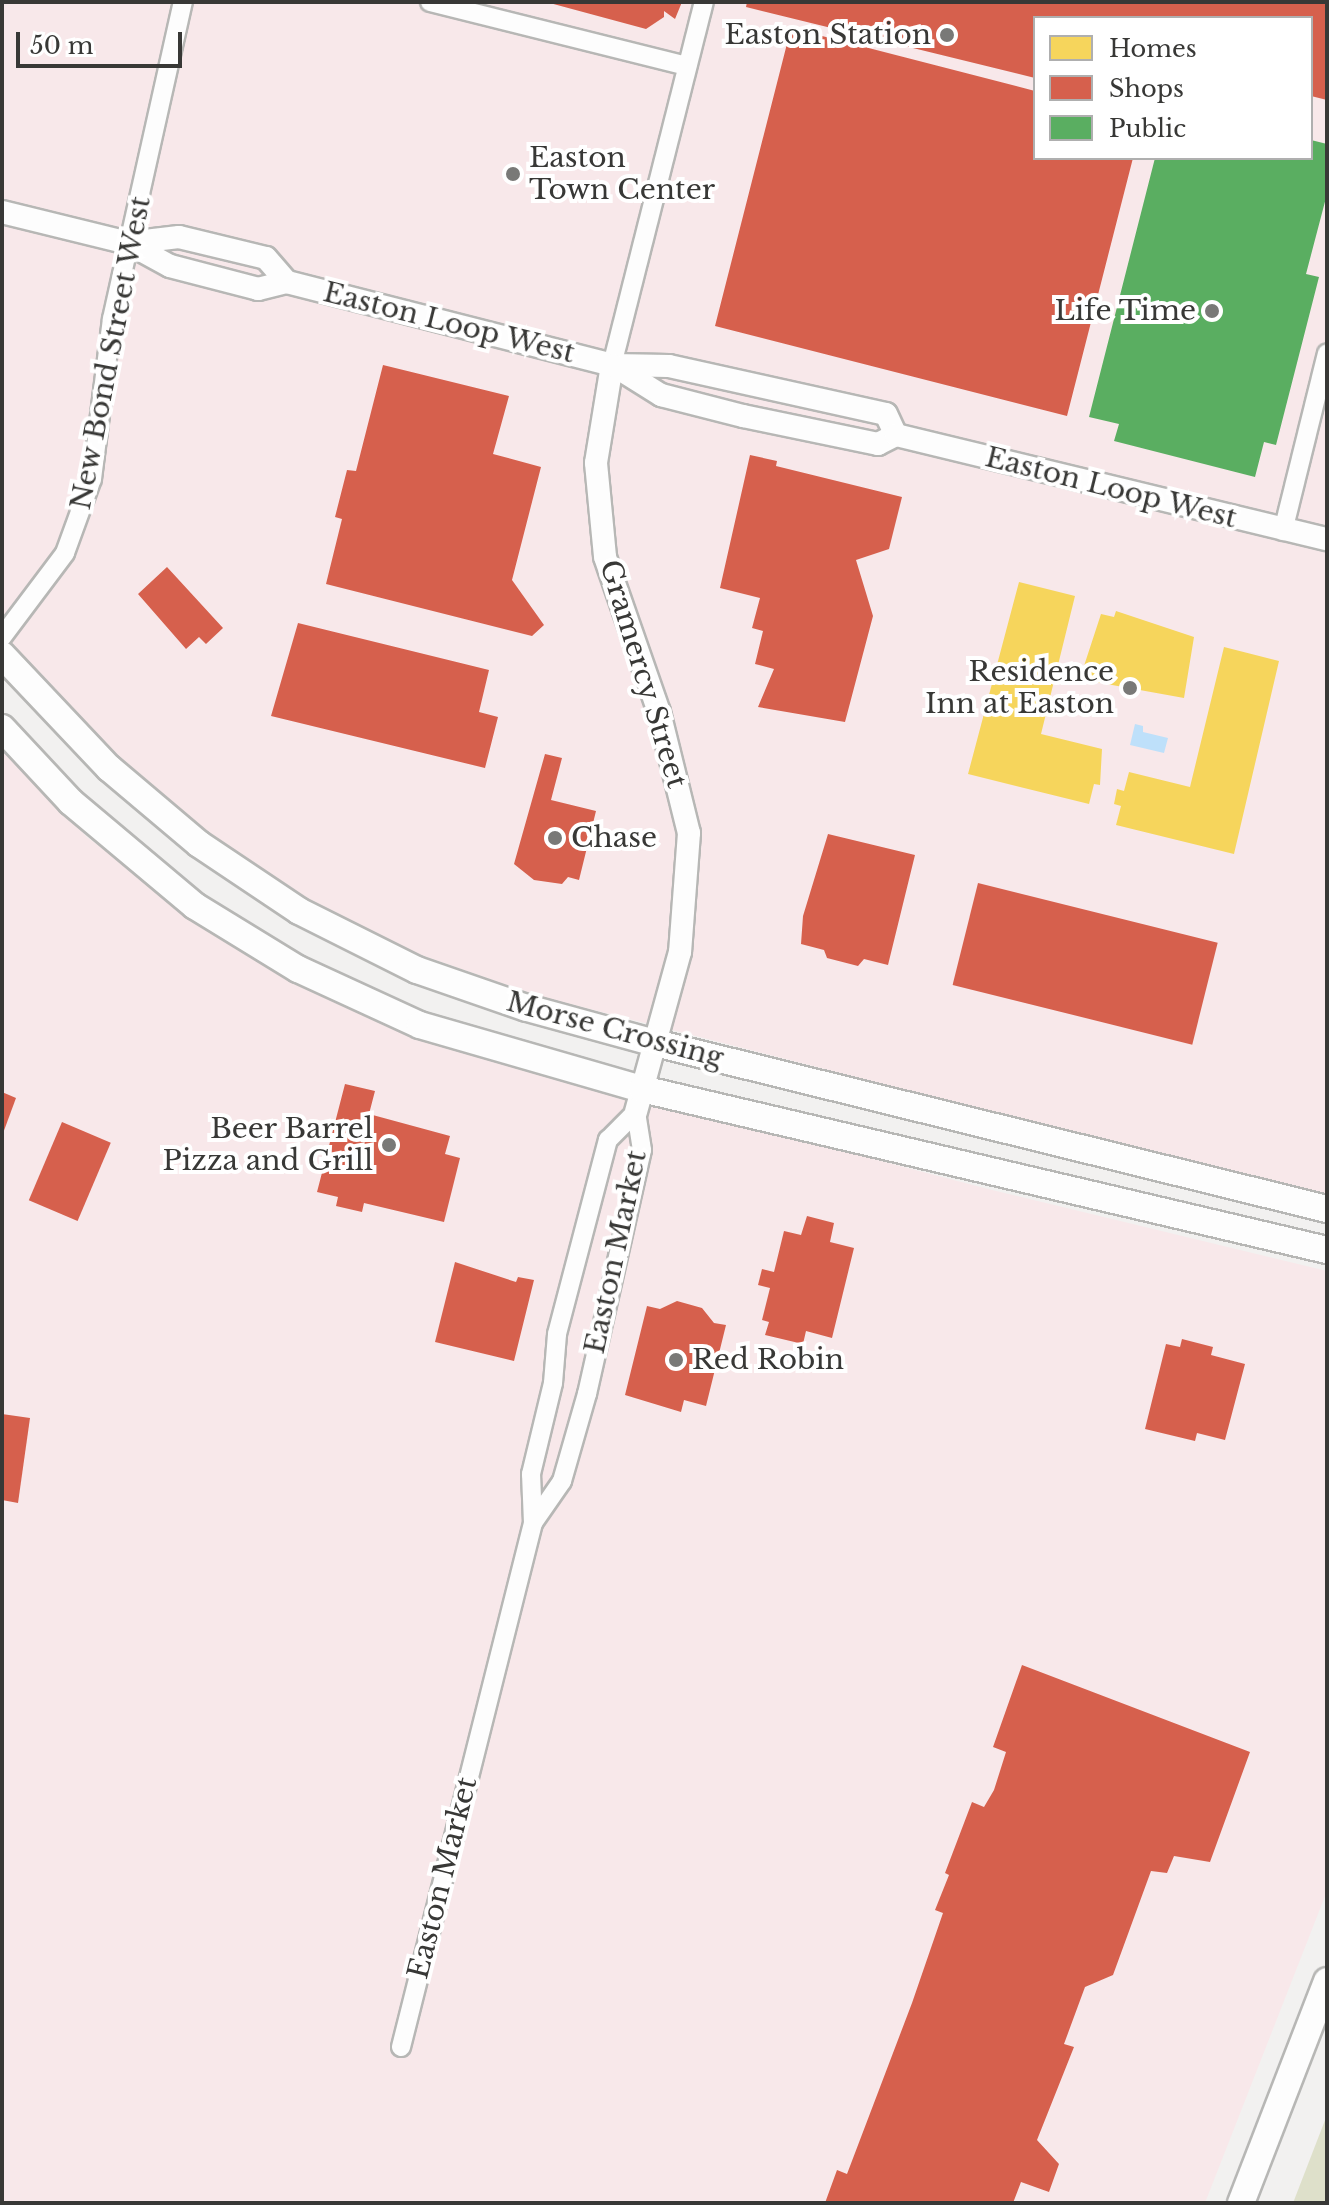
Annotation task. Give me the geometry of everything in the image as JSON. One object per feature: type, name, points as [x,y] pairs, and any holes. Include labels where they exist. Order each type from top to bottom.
[{"type":"main road","name":"Morse Crossing","points":[[2,655],[162,816],[299,911],[436,977],[655,1043],[1327,1209]]},
{"type":"main road","name":"Morse Crossing","points":[[2,728],[131,856],[195,906],[298,969],[452,1036],[639,1100],[1327,1250]]},
{"type":"main road","points":[[1241,2203],[1327,1981]]},
{"type":"street","name":"New Bond Street West","points":[[2,637],[53,574],[86,499],[128,243],[183,2]]},
{"type":"street","points":[[430,2],[687,66]]},
{"type":"street","name":"Gramercy Street","points":[[639,1100],[686,913],[689,833],[659,712],[605,557],[596,463],[612,365],[704,2]]},
{"type":"street","name":"Easton Loop West","points":[[2,212],[128,243],[170,266],[258,289],[287,282],[612,365],[669,366],[886,414],[896,435]]},
{"type":"street","name":"Easton Loop West","points":[[128,243],[179,237],[266,258],[287,282]]},
{"type":"street","points":[[1283,531],[1327,353]]},
{"type":"street","name":"Easton Loop West","points":[[612,365],[661,395],[743,416],[878,444],[896,435],[1283,531],[1327,539]]},
{"type":"street","name":"Easton Market","points":[[533,1523],[562,1481],[587,1394],[642,1150],[639,1100]]},
{"type":"street","name":"Easton Market","points":[[401,2047],[533,1523],[531,1474],[553,1383],[557,1334],[608,1140],[639,1100]]},
{"type":"shaded area","points":[[2,2],[1327,2],[1327,1197],[539,996],[387,943],[251,866],[177,812],[87,731],[2,635]]},
{"type":"shaded area","points":[[2,749],[87,837],[234,948],[307,990],[441,1046],[988,1189],[1327,1271],[1327,1891],[1205,2203],[2,2203]]},
{"type":"green space","points":[[1327,2115],[1327,2203],[1293,2203]]},
{"type":"water","points":[[1135,724],[1143,726],[1143,732],[1168,738],[1164,753],[1130,745]]},
{"type":"building: Homes","points":[[1019,582],[1075,596],[1041,734],[1102,749],[1100,785],[1094,784],[1089,804],[968,774]]},
{"type":"building: Homes","points":[[1116,611],[1194,637],[1184,698],[1090,681],[1091,674],[1082,672],[1101,614],[1114,617]]},
{"type":"building: Homes","points":[[1224,647],[1279,661],[1234,854],[1116,825],[1121,806],[1114,804],[1117,789],[1124,791],[1129,772],[1190,787]]},
{"type":"building: Shops","points":[[546,2],[682,2],[675,19],[664,11],[664,17],[646,29]]},
{"type":"building: Shops","name":"Easton Station","points":[[747,2],[1327,2],[1327,100],[1313,96],[1313,16],[1033,16],[1033,78],[746,7]]},
{"type":"building: Shops","points":[[791,28],[1033,90],[1033,160],[1132,160],[1067,416],[715,326]]},
{"type":"building: Shops","points":[[383,365],[509,396],[493,454],[541,467],[512,580],[544,625],[532,636],[326,584],[342,519],[335,517],[347,470],[356,471]]},
{"type":"building: Shops","points":[[750,455],[777,461],[776,466],[902,497],[889,549],[856,560],[873,616],[845,722],[758,707],[774,669],[755,664],[763,631],[752,628],[760,598],[720,588]]},
{"type":"building: Shops","points":[[167,567],[223,628],[206,644],[199,637],[186,649],[138,594]]},
{"type":"building: Shops","points":[[298,623],[489,670],[479,712],[498,717],[485,768],[271,716]]},
{"type":"building: Shops","name":"Chase","points":[[545,754],[562,758],[551,800],[596,811],[579,880],[568,877],[562,884],[534,880],[514,864]]},
{"type":"building: Shops","points":[[828,834],[915,855],[888,965],[864,959],[858,966],[827,958],[824,950],[801,944],[803,916]]},
{"type":"building: Shops","points":[[978,883],[1218,943],[1192,1045],[953,985]]},
{"type":"building: Shops","name":"Beer Barrel Pizza and Grill","points":[[345,1084],[375,1091],[369,1114],[450,1136],[445,1154],[460,1158],[444,1222],[364,1203],[362,1212],[336,1206],[338,1197],[317,1192]]},
{"type":"building: Shops","points":[[2,1092],[16,1098],[2,1136]]},
{"type":"building: Shops","points":[[62,1122],[111,1143],[78,1221],[29,1200]]},
{"type":"building: Shops","points":[[807,1216],[834,1223],[830,1242],[854,1248],[832,1338],[806,1331],[803,1344],[765,1335],[769,1322],[762,1320],[770,1288],[758,1285],[762,1269],[774,1272],[784,1231],[801,1235]]},
{"type":"building: Shops","points":[[455,1262],[516,1282],[518,1277],[534,1280],[514,1361],[435,1342]]},
{"type":"building: Shops","name":"Red Robin","points":[[677,1301],[702,1308],[714,1323],[726,1325],[706,1406],[684,1400],[681,1412],[625,1395],[647,1306],[660,1309]]},
{"type":"building: Shops","points":[[1182,1339],[1213,1347],[1211,1355],[1245,1364],[1225,1440],[1197,1433],[1195,1441],[1145,1429],[1166,1344],[1180,1347]]},
{"type":"building: Shops","points":[[2,1414],[30,1418],[18,1503],[2,1500]]},
{"type":"building: Shops","points":[[1022,1665],[1250,1752],[1210,1862],[1174,1856],[1167,1873],[1151,1871],[1113,1975],[1085,1987],[1064,2044],[1074,2047],[1037,2140],[1059,2164],[1049,2192],[1021,2182],[1013,2203],[825,2203],[837,2170],[847,2174],[912,2003],[943,1913],[935,1910],[949,1875],[945,1873],[972,1802],[984,1807],[994,1790],[1006,1752],[993,1747]]},
{"type":"building: Public","name":"Life Time","points":[[1313,140],[1327,144],[1327,194],[1306,274],[1319,277],[1276,445],[1264,442],[1255,477],[1114,441],[1119,424],[1089,417],[1154,160],[1313,160]]},
{"type":"place","name":"Easton Station","points":[[947,35]]},
{"type":"place","name":"Easton Town Center","points":[[513,174]]},
{"type":"place","name":"Life Time","points":[[1212,311]]},
{"type":"place","name":"Residence Inn at Easton","points":[[1130,688]]},
{"type":"place","name":"Chase","points":[[555,838]]},
{"type":"place","name":"Beer Barrel Pizza and Grill","points":[[389,1145]]},
{"type":"place","name":"Red Robin","points":[[676,1360]]}]
